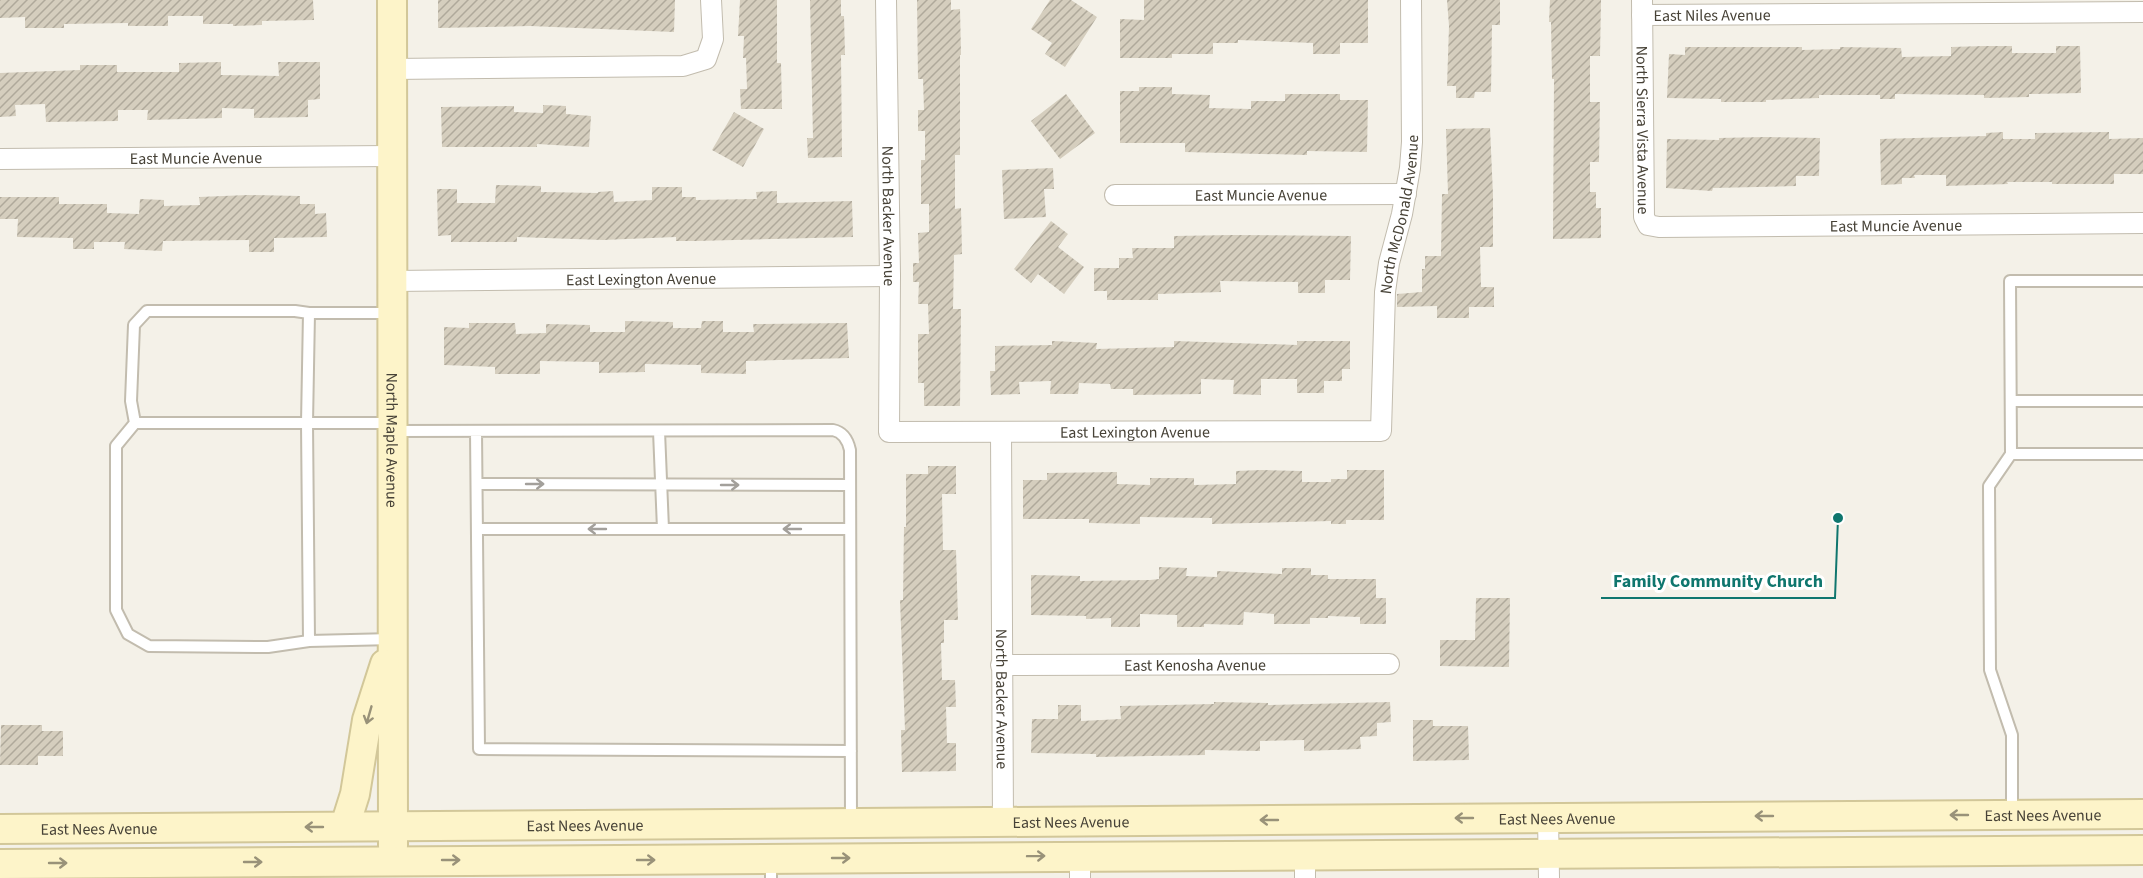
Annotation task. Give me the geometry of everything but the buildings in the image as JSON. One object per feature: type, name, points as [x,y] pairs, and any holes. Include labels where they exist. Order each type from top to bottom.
[{"type":"main road","name":"North Maple Avenue","points":[[392,0],[393,869]]},
{"type":"main road","points":[[345,826],[355,794],[367,720],[393,639]]},
{"type":"main road","name":"East Nees Avenue","points":[[0,828],[2143,814]]},
{"type":"main road","points":[[917,863],[935,840],[989,837],[1003,822]]},
{"type":"main road","points":[[0,837],[42,828]]},
{"type":"main road","points":[[1980,852],[2066,833],[2143,832]]},
{"type":"main road","points":[[0,864],[393,869],[698,865],[771,868],[917,863],[1080,867],[1549,866],[1980,852],[2143,850]]},
{"type":"street","points":[[392,69],[683,66],[706,59],[713,39],[711,0]]},
{"type":"street","name":"North Backer Avenue","points":[[886,0],[890,276],[889,432]]},
{"type":"street","name":"North McDonald Avenue","points":[[1381,431],[1385,292],[1389,263],[1406,194],[1412,142],[1411,0]]},
{"type":"street","name":"East Niles Avenue","points":[[1642,8],[2143,12]]},
{"type":"street","name":"North Sierra Vista Avenue","points":[[1642,8],[1644,217],[1648,225]]},
{"type":"street","name":"East Muncie Avenue","points":[[0,159],[392,156]]},
{"type":"street","name":"East Muncie Avenue","points":[[1115,195],[1406,194]]},
{"type":"street","name":"East Muncie Avenue","points":[[1648,225],[1659,227],[2143,223]]},
{"type":"street","name":"East Lexington Avenue","points":[[393,281],[890,276]]},
{"type":"street","name":"East Lexington Avenue","points":[[889,432],[1381,431]]},
{"type":"street","name":"North Backer Avenue","points":[[1001,432],[1003,822]]},
{"type":"street","name":"East Kenosha Avenue","points":[[1001,665],[1389,664]]},
{"type":"street","points":[[1548,817],[1549,866]]},
{"type":"lane","points":[[2012,815],[2012,735],[1990,670],[1989,509],[1989,486],[2011,454],[2010,281],[2143,281]]},
{"type":"lane","points":[[393,314],[309,314],[295,311],[147,311],[134,325],[131,401],[135,423],[116,446],[116,610],[128,634],[149,646],[268,647],[309,641],[393,639]]},
{"type":"lane","points":[[309,314],[307,423],[309,641]]},
{"type":"lane","points":[[2011,401],[2143,401]]},
{"type":"lane","points":[[135,423],[307,423],[476,431],[838,431],[849,446],[851,822]]},
{"type":"lane","points":[[476,431],[479,749],[851,751]]},
{"type":"lane","points":[[659,431],[663,529]]},
{"type":"lane","points":[[2011,454],[2143,454]]},
{"type":"lane","points":[[477,484],[850,485]]},
{"type":"lane","points":[[477,529],[850,529]]},
{"type":"place","name":"Family Community Church","points":[[1838,518]]}]
